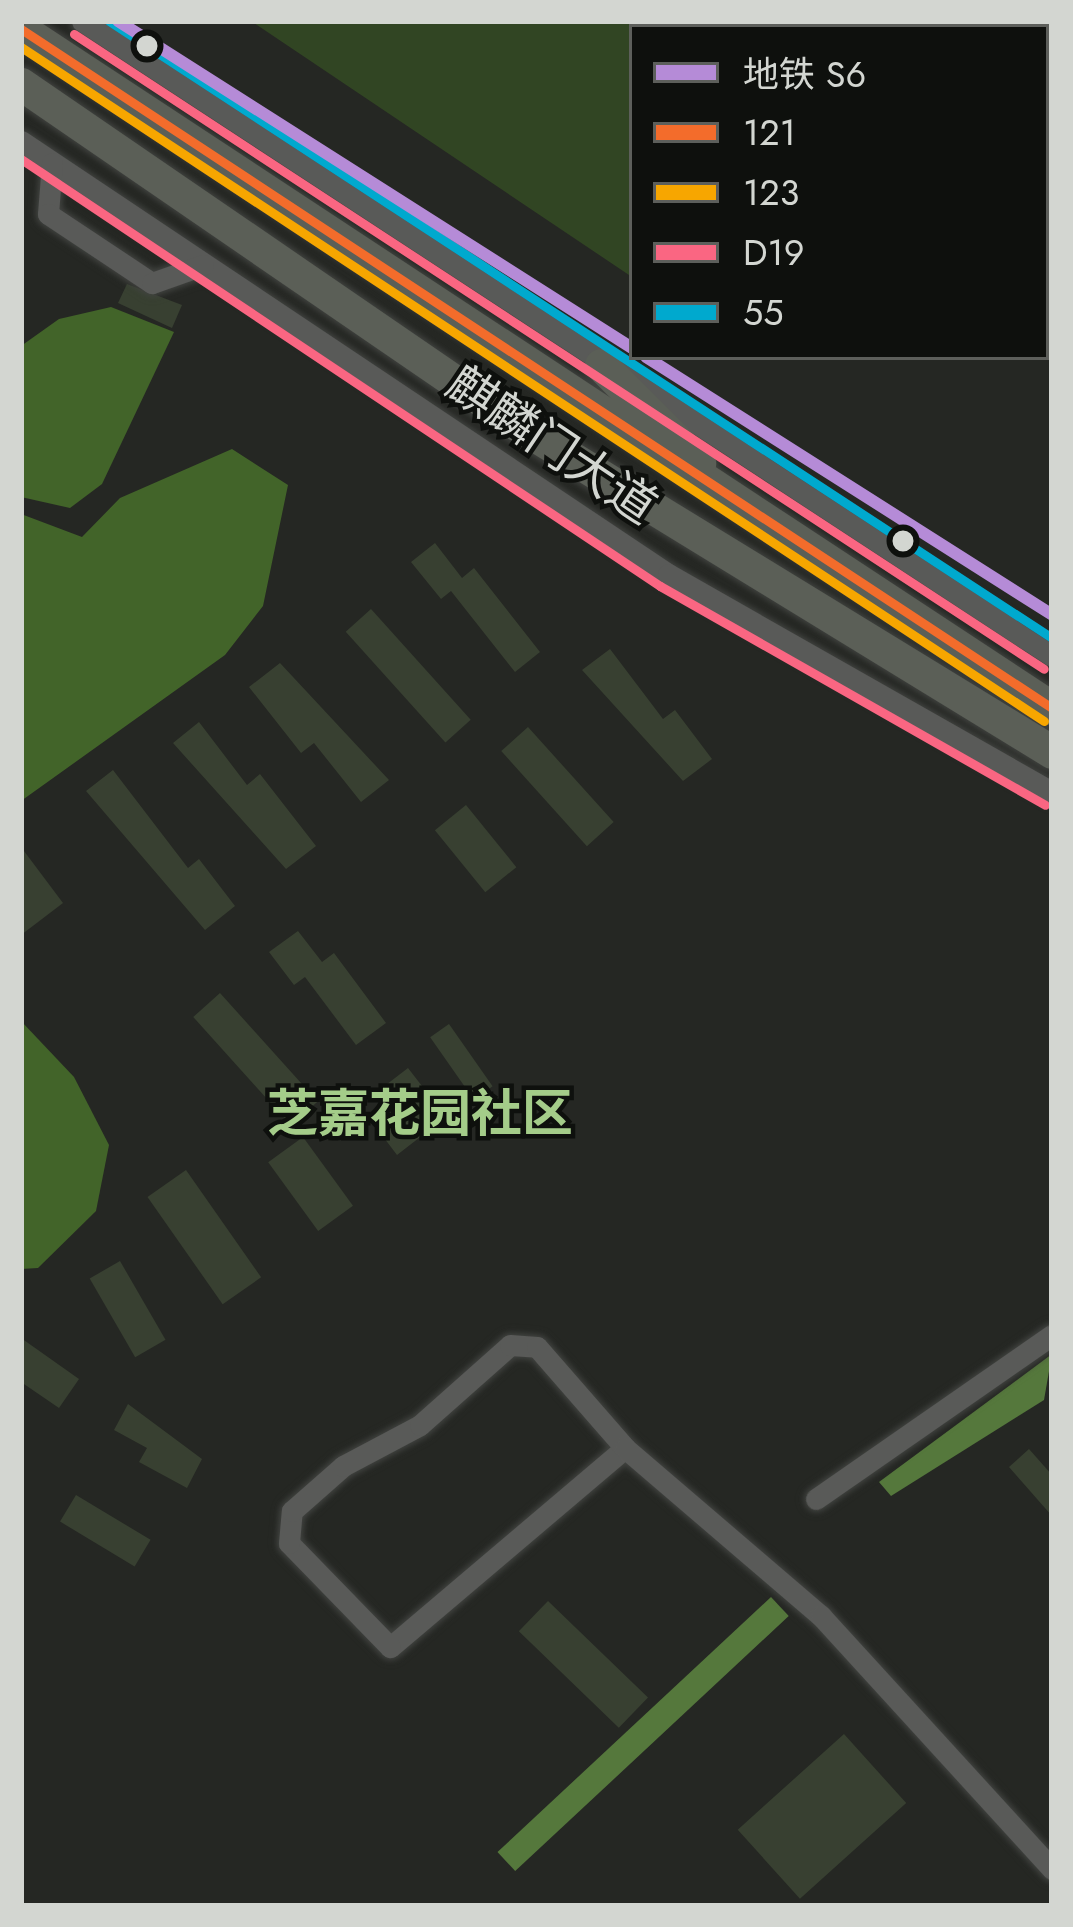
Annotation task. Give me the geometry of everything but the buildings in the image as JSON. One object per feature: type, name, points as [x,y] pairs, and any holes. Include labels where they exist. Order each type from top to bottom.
[{"type":"highway","points":[[21,29],[1052,708]]},
{"type":"highway","points":[[21,84],[518,425],[1052,752]]},
{"type":"highway","points":[[601,365],[747,511]]},
{"type":"street","name":"麒麟门大道","points":[[82,21],[601,365],[694,412],[1052,656]]},
{"type":"street","name":"麒麟门大道","points":[[21,142],[668,574],[1052,792]]},
{"type":"street","points":[[52,164],[48,214],[152,283],[203,265]]},
{"type":"street","points":[[816,1499],[1052,1335]]},
{"type":"street","points":[[625,1448],[390,1647],[289,1543],[292,1511],[343,1466],[420,1425],[511,1345],[537,1347],[625,1448],[766,1563],[820,1616],[1052,1869]]},
{"type":"shaded area","points":[[251,21],[832,24],[629,24],[629,275]]},
{"type":"shaded area","points":[[111,307],[174,332],[102,484],[70,508],[21,497],[21,346],[59,319]]},
{"type":"shaded area","points":[[232,449],[288,485],[263,606],[225,655],[21,801],[21,514],[82,537],[120,498]]},
{"type":"shaded area","points":[[21,1021],[74,1077],[109,1145],[96,1211],[38,1268],[21,1269]]},
{"type":"shaded area","points":[[1052,1354],[1044,1400],[891,1496],[879,1482]]},
{"type":"shaded area","points":[[771,1597],[789,1616],[515,1871],[497,1852]]},
{"type":"metro line","name":"S6","points":[[118,21],[629,346]]},
{"type":"metro line","name":"S6","points":[[651,360],[1052,615]]},
{"type":"transit line","name":"55","points":[[109,21],[1052,638]]},
{"type":"transit line","name":"121","points":[[21,29],[1052,708]]},
{"type":"transit line","name":"D19","points":[[74,34],[1044,669]]},
{"type":"transit line","name":"123","points":[[21,47],[1044,721]]},
{"type":"transit line","name":"D19","points":[[21,159],[660,586],[1045,805]]},
{"type":"district","name":"芝嘉花园社区","points":[[420,1113]]}]
